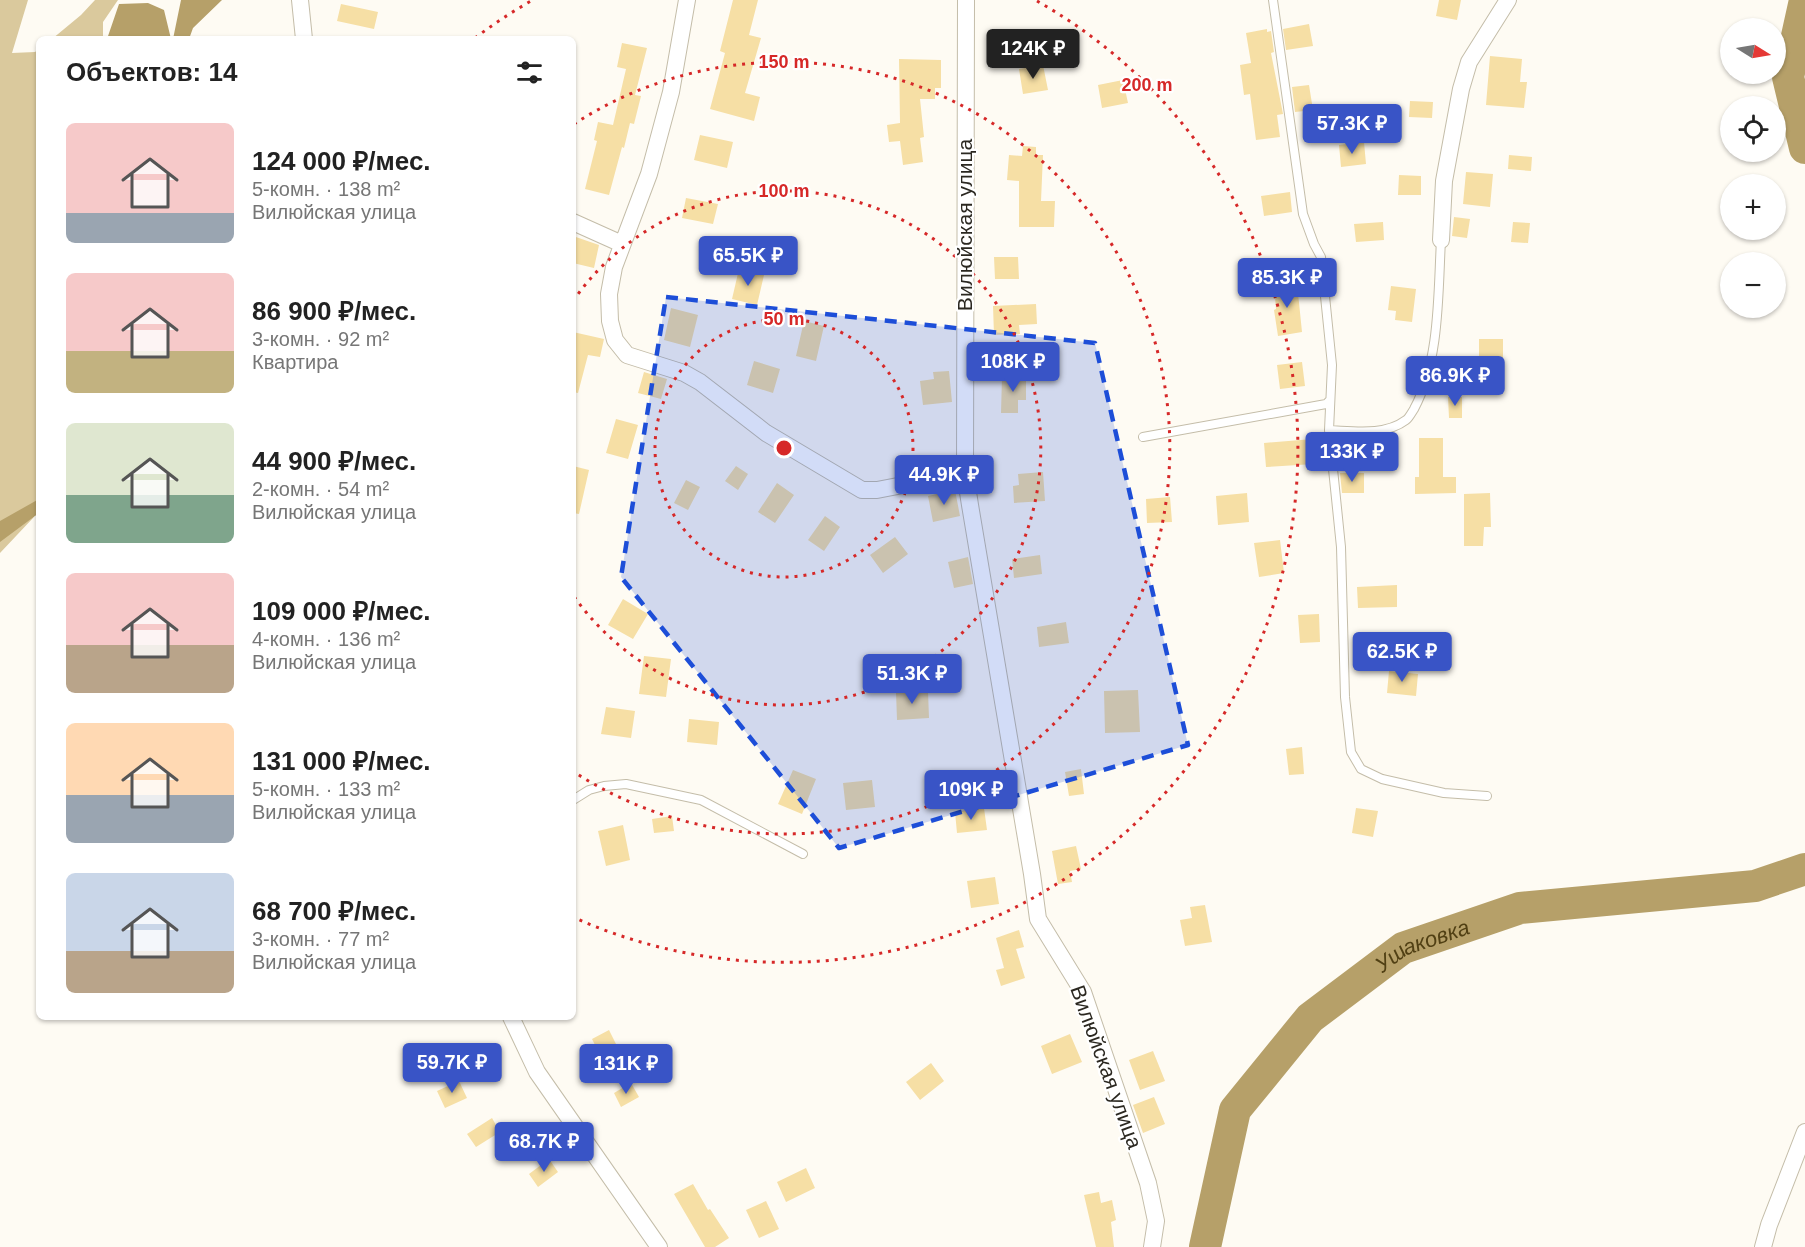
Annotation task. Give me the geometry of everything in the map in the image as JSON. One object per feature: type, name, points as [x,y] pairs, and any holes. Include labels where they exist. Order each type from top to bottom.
[{"type":"street","points":[[300,0],[304,36]]},
{"type":"street","points":[[687,0],[671,92],[649,174],[614,267],[609,294],[609,321],[615,340],[627,355],[684,373],[700,382],[766,433],[862,490],[878,490],[965,472]]},
{"type":"street","name":"Вилюйская улица","points":[[966,0],[965,472],[1038,919],[1083,992],[1148,1183],[1156,1221],[1152,1247]]},
{"type":"street","points":[[1441,240],[1444,182],[1461,89],[1469,62],[1508,0]]},
{"type":"street","points":[[576,223],[622,244]]},
{"type":"street","points":[[512,1020],[537,1072],[659,1247]]},
{"type":"street","points":[[1763,1247],[1769,1225],[1805,1132]]},
{"type":"lane","points":[[1273,0],[1303,214],[1321,256],[1324,277],[1332,364],[1329,430],[1341,547],[1345,697],[1351,752],[1361,769],[1382,779],[1444,793],[1487,796]]},
{"type":"lane","points":[[1329,430],[1381,431],[1407,420],[1418,401],[1435,338],[1441,240]]},
{"type":"lane","points":[[1143,437],[1326,404],[1330,400]]},
{"type":"lane","points":[[576,798],[589,790],[626,784],[701,800],[802,854]]},
{"type":"lane","points":[[571,1122],[563,1132],[573,1149]]},
{"type":"highlighted area","points":[[666,297],[1095,343],[1188,745],[839,848],[621,577]]},
{"type":"shaded area","points":[[0,0],[28,0],[12,53],[36,51],[36,513],[0,553]]},
{"type":"shaded area","points":[[95,0],[118,0],[103,22],[103,36],[56,36]]},
{"type":"shaded area","points":[[181,0],[222,0],[193,28],[190,36],[174,36]]},
{"type":"shaded area","points":[[148,3],[164,10],[170,36],[108,36],[119,4]]},
{"type":"shaded area","points":[[36,501],[36,515],[0,542],[0,521]]},
{"type":"building","points":[[733,0],[758,0],[749,35],[761,38],[745,93],[760,97],[754,121],[710,109],[725,53],[720,51]]},
{"type":"building","points":[[1439,0],[1461,0],[1457,20],[1436,16]]},
{"type":"building","points":[[341,4],[378,12],[374,29],[337,21]]},
{"type":"building","points":[[1309,24],[1313,46],[1286,50],[1283,29]]},
{"type":"building","points":[[1267,29],[1267,32],[1271,31],[1274,52],[1271,53],[1283,114],[1277,115],[1280,137],[1256,140],[1250,94],[1244,95],[1240,65],[1251,63],[1246,33]]},
{"type":"building","points":[[622,43],[647,48],[635,95],[641,96],[634,124],[630,123],[609,195],[585,189],[597,141],[594,140],[598,122],[613,125],[626,69],[617,67]]},
{"type":"building","points":[[1490,56],[1522,59],[1520,82],[1527,82],[1524,108],[1486,105]]},
{"type":"building","points":[[899,59],[941,60],[941,88],[935,88],[935,99],[920,99],[924,137],[920,138],[923,162],[903,165],[900,141],[889,142],[887,125],[900,123]]},
{"type":"building","points":[[1043,65],[1048,90],[1023,94],[1019,69]]},
{"type":"building","points":[[1123,80],[1128,103],[1102,108],[1098,85]]},
{"type":"building","points":[[1309,85],[1313,110],[1295,112],[1292,87]]},
{"type":"building","points":[[1410,101],[1433,102],[1432,118],[1409,117]]},
{"type":"building","points":[[700,135],[733,142],[727,168],[694,160]]},
{"type":"building","points":[[1364,142],[1366,164],[1341,167],[1339,145]]},
{"type":"building","points":[[1023,146],[1036,147],[1036,155],[1043,155],[1041,201],[1055,201],[1054,227],[1019,227],[1019,181],[1007,180],[1009,155],[1022,156]]},
{"type":"building","points":[[1509,155],[1532,157],[1531,171],[1508,169]]},
{"type":"building","points":[[1466,172],[1493,174],[1490,207],[1463,204]]},
{"type":"building","points":[[1399,175],[1421,176],[1421,195],[1398,195]]},
{"type":"building","points":[[1290,192],[1292,212],[1264,216],[1261,196]]},
{"type":"building","points":[[686,198],[718,204],[713,224],[682,218]]},
{"type":"building","points":[[1454,217],[1470,219],[1467,238],[1452,236]]},
{"type":"building","points":[[1383,222],[1384,240],[1356,242],[1354,224]]},
{"type":"building","points":[[1513,222],[1530,223],[1528,243],[1511,242]]},
{"type":"building","points":[[576,237],[599,245],[594,268],[576,264]]},
{"type":"building","points":[[994,257],[1018,257],[1019,279],[995,279]]},
{"type":"building","points":[[739,269],[764,275],[757,305],[732,299]]},
{"type":"building","points":[[1297,283],[1302,332],[1278,336],[1274,310],[1276,309],[1274,285]]},
{"type":"building","points":[[1391,286],[1416,289],[1412,322],[1395,320],[1396,311],[1388,310]]},
{"type":"building","points":[[1036,304],[1037,324],[1019,325],[1020,334],[994,335],[993,306]]},
{"type":"building","points":[[671,308],[698,315],[690,347],[664,340]]},
{"type":"building","points":[[804,321],[824,326],[816,361],[796,356]]},
{"type":"building","points":[[576,333],[604,339],[600,357],[588,355],[578,393],[576,393]]},
{"type":"building","points":[[1479,339],[1503,339],[1503,363],[1479,363]]},
{"type":"building","points":[[754,361],[780,369],[773,393],[747,385]]},
{"type":"building","points":[[1302,362],[1305,386],[1280,389],[1277,365]]},
{"type":"building","points":[[949,371],[952,402],[923,405],[920,381],[934,379],[933,372]]},
{"type":"building","points":[[644,372],[667,379],[661,399],[638,393]]},
{"type":"building","points":[[1002,376],[1026,376],[1026,400],[1018,400],[1018,413],[1001,413]]},
{"type":"building","points":[[1448,397],[1462,397],[1462,418],[1449,418]]},
{"type":"building","points":[[616,419],[638,425],[628,459],[606,453]]},
{"type":"building","points":[[1419,438],[1443,438],[1443,477],[1456,477],[1456,493],[1415,494],[1415,477],[1419,477]]},
{"type":"building","points":[[1313,439],[1314,464],[1266,467],[1264,443]]},
{"type":"building","points":[[736,466],[748,474],[738,490],[725,481]]},
{"type":"building","points":[[576,467],[589,470],[579,514],[576,514]]},
{"type":"building","points":[[1043,472],[1045,501],[1014,503],[1013,486],[1019,485],[1018,474]]},
{"type":"building","points":[[1340,473],[1364,473],[1364,493],[1342,493]]},
{"type":"building","points":[[686,480],[700,487],[688,510],[674,503]]},
{"type":"building","points":[[777,483],[794,495],[775,523],[758,512]]},
{"type":"building","points":[[955,490],[960,516],[933,522],[928,496]]},
{"type":"building","points":[[1247,493],[1249,522],[1218,525],[1216,496]]},
{"type":"building","points":[[1490,493],[1491,527],[1484,527],[1483,546],[1464,546],[1464,494]]},
{"type":"building","points":[[1170,497],[1172,522],[1147,523],[1146,499]]},
{"type":"building","points":[[825,516],[840,527],[824,551],[808,540]]},
{"type":"building","points":[[895,537],[908,554],[883,573],[870,555]]},
{"type":"building","points":[[1280,540],[1284,573],[1259,577],[1254,543]]},
{"type":"building","points":[[1040,555],[1042,574],[1014,578],[1012,559]]},
{"type":"building","points":[[968,557],[973,584],[954,588],[948,562]]},
{"type":"building","points":[[1397,585],[1397,607],[1358,608],[1357,587]]},
{"type":"building","points":[[623,599],[648,614],[633,639],[608,625]]},
{"type":"building","points":[[1319,614],[1320,642],[1300,643],[1298,615]]},
{"type":"building","points":[[1066,622],[1069,643],[1039,647],[1037,627]]},
{"type":"building","points":[[644,656],[671,659],[666,697],[639,694]]},
{"type":"building","points":[[1389,671],[1418,674],[1416,696],[1387,693]]},
{"type":"building","points":[[1138,690],[1140,732],[1105,733],[1104,691]]},
{"type":"building","points":[[928,691],[929,718],[897,720],[896,692]]},
{"type":"building","points":[[606,707],[635,711],[631,738],[601,734]]},
{"type":"building","points":[[689,719],[719,722],[717,745],[687,742]]},
{"type":"building","points":[[1302,747],[1304,774],[1289,775],[1286,749]]},
{"type":"building","points":[[1081,769],[1084,794],[1069,796],[1065,772]]},
{"type":"building","points":[[793,770],[816,779],[802,814],[778,804]]},
{"type":"building","points":[[872,780],[875,807],[846,810],[843,783]]},
{"type":"building","points":[[984,808],[987,830],[957,833],[955,812]]},
{"type":"building","points":[[1356,808],[1378,811],[1373,837],[1352,833]]},
{"type":"building","points":[[672,816],[674,831],[654,833],[652,819]]},
{"type":"building","points":[[623,825],[630,860],[606,866],[598,831]]},
{"type":"building","points":[[1076,846],[1081,869],[1070,871],[1072,882],[1058,884],[1052,851]]},
{"type":"building","points":[[995,877],[999,904],[971,908],[967,881]]},
{"type":"building","points":[[1205,905],[1212,942],[1185,946],[1180,920],[1192,918],[1190,907]]},
{"type":"building","points":[[1019,930],[1024,947],[1016,949],[1025,978],[1001,986],[996,970],[1004,968],[996,938]]},
{"type":"building","points":[[609,1030],[620,1052],[603,1061],[592,1039]]},
{"type":"building","points":[[1070,1034],[1082,1062],[1052,1074],[1041,1046]]},
{"type":"building","points":[[1153,1051],[1165,1081],[1140,1090],[1129,1060]]},
{"type":"building","points":[[931,1063],[944,1081],[920,1100],[906,1082]]},
{"type":"building","points":[[459,1081],[467,1098],[445,1108],[437,1091]]},
{"type":"building","points":[[631,1083],[639,1097],[621,1107],[614,1093]]},
{"type":"building","points":[[1154,1097],[1165,1124],[1143,1133],[1133,1105]]},
{"type":"building","points":[[492,1118],[500,1132],[476,1147],[467,1134]]},
{"type":"building","points":[[549,1159],[558,1172],[538,1187],[529,1174]]},
{"type":"building","points":[[806,1168],[815,1188],[786,1202],[777,1182]]},
{"type":"building","points":[[693,1184],[708,1210],[710,1209],[729,1238],[715,1247],[705,1247],[674,1194]]},
{"type":"building","points":[[1099,1192],[1101,1203],[1112,1200],[1116,1220],[1111,1222],[1114,1247],[1096,1247],[1084,1195]]},
{"type":"building","points":[[766,1201],[779,1229],[759,1238],[746,1210]]},
{"type":"waterway","name":"Ушаковка","points":[[1805,0],[1788,77],[1805,148]]},
{"type":"waterway","name":"Ушаковка","points":[[1205,1247],[1235,1110],[1310,1018],[1403,948],[1520,908],[1755,886],[1805,869]]}]
